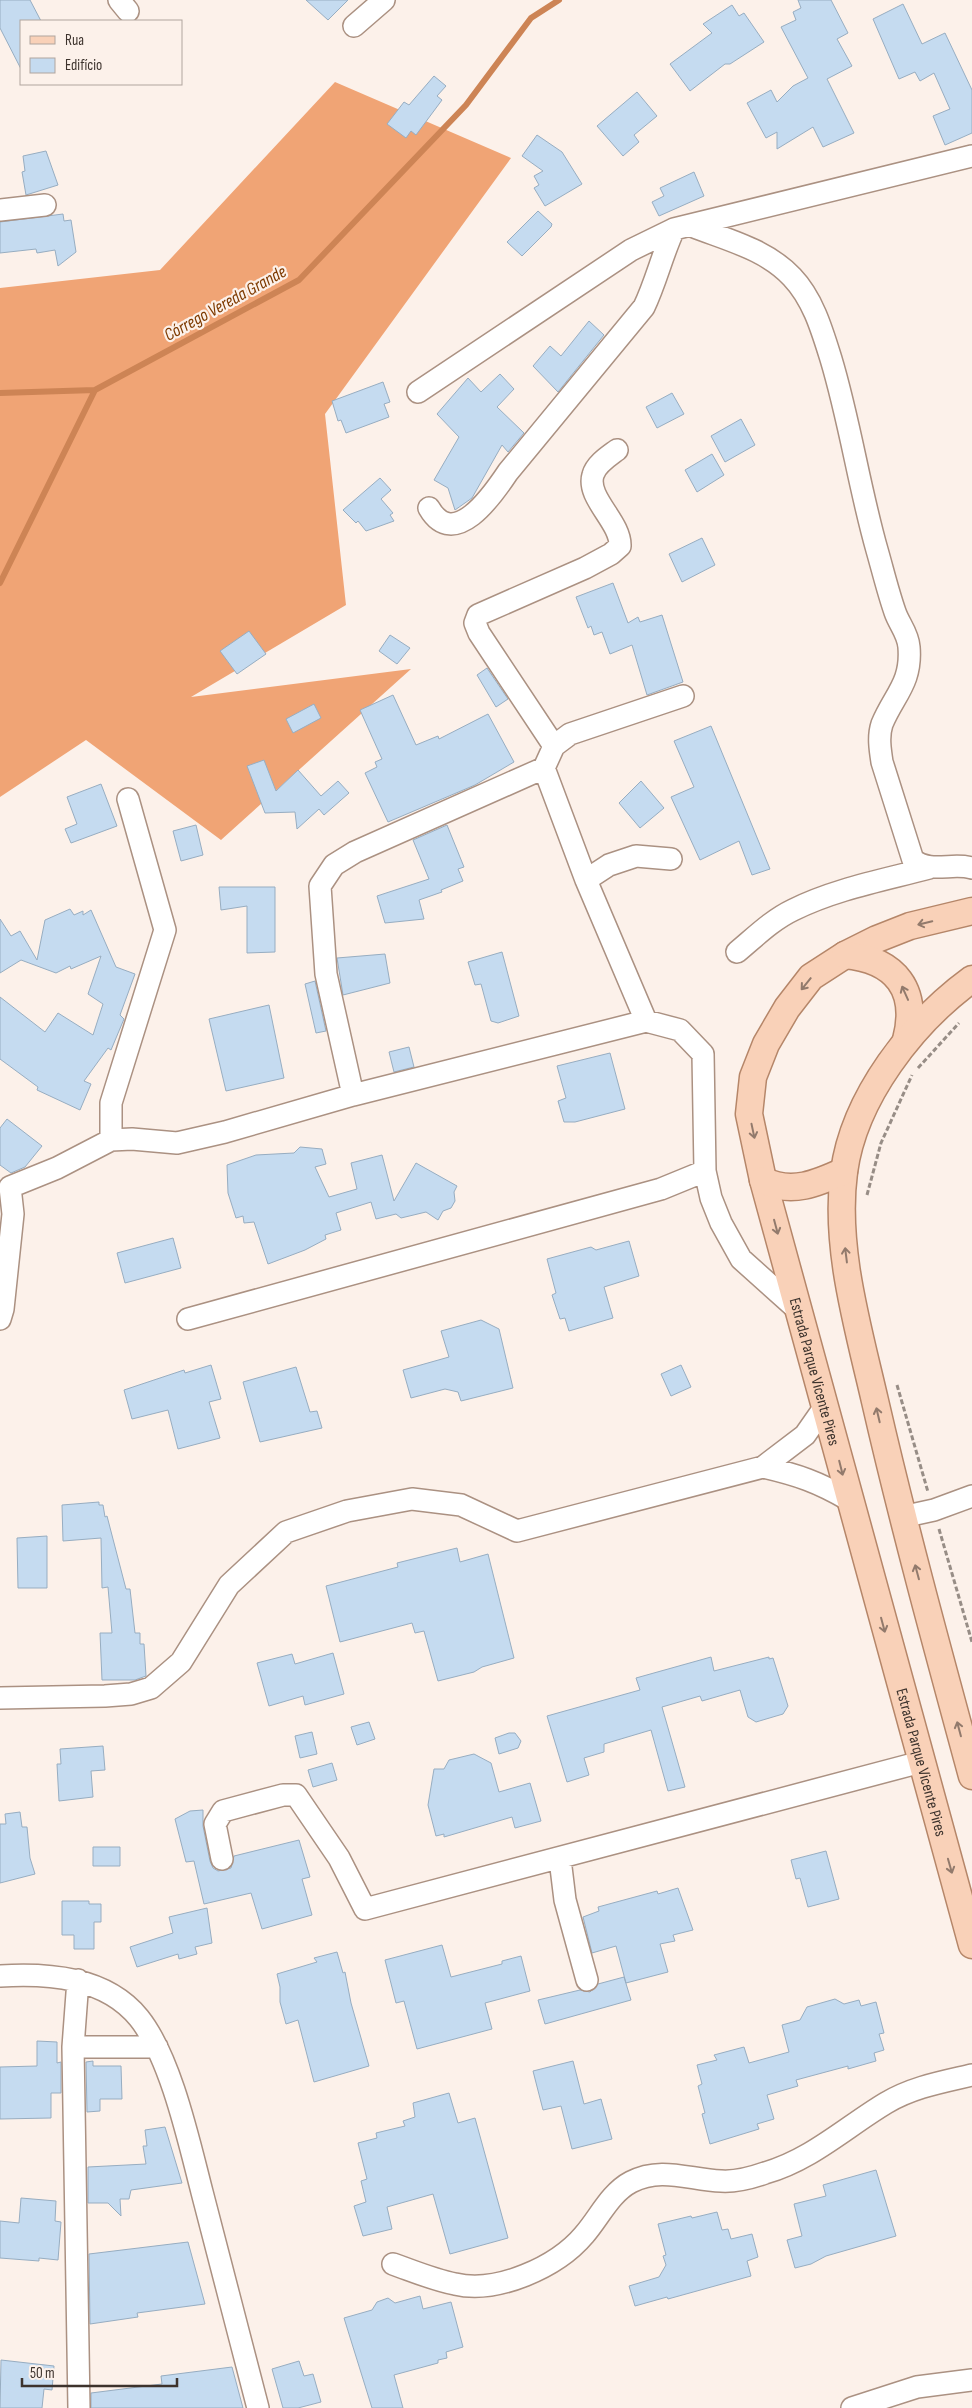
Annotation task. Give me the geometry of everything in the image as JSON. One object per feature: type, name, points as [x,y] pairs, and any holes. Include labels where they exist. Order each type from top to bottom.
[{"type":"main road","name":"Estrada Parque Vicente Pires","points":[[972,911],[910,926],[877,939],[845,955],[811,977],[787,1008],[766,1044],[753,1077],[749,1114],[763,1180],[826,1405],[849,1500],[972,1946]]},
{"type":"main road","points":[[845,955],[866,957],[884,966],[900,980],[908,999],[911,1020],[906,1040]]},
{"type":"main road","points":[[972,979],[951,994],[906,1040],[864,1107],[851,1143],[844,1171],[842,1222],[849,1281],[902,1518],[972,1776]]},
{"type":"main road","points":[[763,1180],[771,1184],[795,1188],[817,1184],[844,1171]]},
{"type":"street","points":[[354,26],[384,0]]},
{"type":"street","points":[[418,392],[631,250],[683,228],[972,156]]},
{"type":"street","points":[[0,210],[45,205]]},
{"type":"street","points":[[429,508],[436,520],[447,525],[463,522],[491,498],[508,472],[644,307],[653,288],[664,250],[683,228]]},
{"type":"street","points":[[683,228],[768,256],[792,277],[808,298],[823,334],[840,387],[876,547],[896,614],[906,633],[909,645],[906,675],[900,694],[882,725],[879,746],[882,762],[908,849],[914,860],[929,868]]},
{"type":"street","points":[[554,746],[479,633],[475,623],[478,615],[585,568],[612,554],[620,546],[620,536],[592,486],[593,474],[600,464],[618,450]]},
{"type":"street","points":[[353,1095],[326,974],[320,886],[334,865],[355,852],[544,768],[554,746],[570,734],[683,696]]},
{"type":"street","points":[[544,768],[586,880],[646,1021]]},
{"type":"street","points":[[111,1140],[111,1103],[165,930],[128,799]]},
{"type":"street","points":[[586,880],[609,864],[636,856],[671,859]]},
{"type":"street","points":[[737,952],[772,923],[793,910],[872,883],[929,868],[963,865],[972,868]]},
{"type":"street","points":[[0,1318],[3,1309],[14,1214],[5,1186],[57,1168],[111,1140],[132,1139],[177,1143],[225,1132],[353,1095],[646,1021],[680,1030],[703,1054],[705,1171],[714,1206],[741,1259],[799,1311]]},
{"type":"street","points":[[188,1319],[661,1189],[705,1171]]},
{"type":"street","points":[[0,1698],[105,1696],[131,1694],[151,1688],[181,1662],[228,1585],[286,1532],[347,1511],[412,1499],[461,1506],[517,1531],[763,1467],[805,1435],[826,1405]]},
{"type":"street","points":[[763,1467],[795,1474],[817,1482],[849,1500]]},
{"type":"street","points":[[902,1518],[934,1510],[972,1496]]},
{"type":"street","points":[[222,1859],[215,1824],[223,1811],[283,1795],[296,1795],[339,1858],[365,1909],[560,1859],[921,1762]]},
{"type":"street","points":[[560,1859],[565,1900],[587,1980]]},
{"type":"street","points":[[0,1976],[32,1974],[78,1980],[113,1996],[139,2018],[157,2047],[184,2125],[258,2408]]},
{"type":"street","points":[[78,1980],[73,2047],[80,2408]]},
{"type":"street","points":[[73,2047],[157,2047]]},
{"type":"street","points":[[393,2264],[456,2285],[480,2286],[505,2282],[552,2263],[572,2249],[614,2196],[631,2182],[651,2175],[671,2174],[721,2181],[747,2179],[782,2169],[835,2139],[886,2103],[917,2088],[972,2075]]},
{"type":"street","points":[[852,2408],[918,2387],[972,2380]]},
{"type":"path","points":[[866,1200],[880,1142],[913,1073],[965,1016]]},
{"type":"path","points":[[896,1382],[972,1642]]},
{"type":"shaded area","points":[[335,82],[511,158],[325,414],[346,605],[191,697],[411,669],[221,840],[86,740],[0,797],[0,288],[160,270]]},
{"type":"building","points":[[0,0],[30,0],[40,20],[20,20],[20,67],[0,28]]},
{"type":"building","points":[[306,0],[348,0],[328,20]]},
{"type":"building","points":[[798,0],[831,0],[848,33],[837,39],[852,66],[827,79],[854,133],[823,147],[813,127],[777,149],[777,132],[766,138],[747,103],[771,90],[777,102],[793,86],[808,78],[781,27],[796,20],[793,12],[801,8]]},
{"type":"building","points":[[903,4],[922,44],[945,33],[972,90],[972,133],[945,145],[933,116],[950,109],[934,73],[920,81],[915,72],[899,79],[873,19]]},
{"type":"building","points":[[732,5],[739,16],[744,13],[764,42],[730,64],[725,64],[690,91],[670,64],[712,33],[703,24]]},
{"type":"building","points":[[434,76],[446,86],[437,96],[442,100],[416,135],[411,131],[406,138],[387,124],[404,102],[409,105]]},
{"type":"building","points":[[637,92],[657,116],[634,135],[639,142],[623,156],[597,126]]},
{"type":"building","points":[[537,135],[562,152],[582,184],[545,206],[534,188],[539,185],[534,176],[543,171],[522,156]]},
{"type":"building","points":[[46,151],[58,185],[26,195],[22,172],[25,171],[23,156]]},
{"type":"building","points":[[694,172],[704,196],[659,216],[652,202],[664,196],[660,188]]},
{"type":"building","points":[[538,211],[552,224],[551,227],[522,256],[507,242]]},
{"type":"building","points":[[63,214],[64,221],[71,220],[76,252],[58,266],[55,250],[37,253],[36,249],[0,253],[0,222]]},
{"type":"building","points":[[589,321],[604,335],[558,392],[533,366],[550,346],[561,356]]},
{"type":"building","points":[[500,374],[514,389],[497,407],[524,433],[508,452],[502,445],[472,498],[455,510],[448,488],[434,480],[459,437],[437,414],[468,378],[481,392]]},
{"type":"building","points":[[383,382],[390,402],[384,404],[389,417],[346,433],[341,420],[338,421],[332,401]]},
{"type":"building","points":[[672,393],[684,414],[657,428],[646,407]]},
{"type":"building","points":[[741,419],[755,445],[725,462],[711,436]]},
{"type":"building","points":[[712,454],[724,475],[697,492],[685,470]]},
{"type":"building","points":[[380,478],[391,490],[381,499],[393,513],[390,515],[394,521],[366,531],[358,521],[356,523],[343,510]]},
{"type":"building","points":[[702,538],[715,565],[682,582],[669,554]]},
{"type":"building","points":[[613,583],[628,623],[638,617],[640,622],[662,615],[683,682],[647,695],[632,645],[610,654],[602,632],[594,635],[591,626],[588,628],[576,597]]},
{"type":"building","points":[[249,631],[266,654],[237,674],[220,651]]},
{"type":"building","points":[[390,635],[410,648],[397,664],[379,651]]},
{"type":"building","points":[[487,668],[508,699],[496,707],[477,675]]},
{"type":"building","points":[[393,695],[416,745],[438,736],[439,739],[488,714],[514,762],[475,785],[388,822],[365,773],[377,767],[375,762],[382,759],[360,710]]},
{"type":"building","points":[[314,704],[321,718],[293,733],[286,719]]},
{"type":"building","points":[[711,726],[770,869],[752,875],[739,841],[700,860],[671,797],[694,787],[674,741]]},
{"type":"building","points":[[264,760],[276,791],[298,770],[321,796],[338,781],[349,793],[324,815],[319,809],[297,829],[295,812],[265,813],[247,766]]},
{"type":"building","points":[[641,781],[664,808],[640,828],[619,803]]},
{"type":"building","points":[[101,784],[117,826],[71,843],[65,829],[77,824],[67,797]]},
{"type":"building","points":[[196,825],[203,855],[181,861],[173,831]]},
{"type":"building","points":[[447,825],[464,867],[458,869],[463,881],[441,890],[442,892],[419,900],[424,919],[385,923],[377,896],[429,879],[413,840]]},
{"type":"building","points":[[219,887],[275,887],[275,952],[247,953],[247,906],[221,910]]},
{"type":"building","points":[[70,909],[74,915],[83,911],[83,915],[91,910],[116,967],[135,974],[120,1015],[124,1019],[111,1050],[108,1048],[84,1081],[91,1084],[80,1110],[37,1090],[38,1087],[0,1059],[0,997],[45,1032],[58,1013],[93,1035],[103,1004],[88,994],[101,956],[71,969],[70,966],[56,973],[21,960],[0,973],[0,919],[11,936],[20,931],[37,960],[45,920]]},
{"type":"building","points":[[502,952],[519,1016],[498,1023],[491,1021],[481,984],[475,985],[468,962]]},
{"type":"building","points":[[385,954],[390,983],[343,995],[337,958]]},
{"type":"building","points":[[315,981],[326,1031],[316,1033],[305,984]]},
{"type":"building","points":[[269,1005],[284,1078],[226,1091],[209,1019]]},
{"type":"building","points":[[409,1047],[414,1067],[394,1072],[389,1052]]},
{"type":"building","points":[[610,1053],[625,1109],[575,1122],[564,1122],[558,1101],[566,1098],[557,1066]]},
{"type":"building","points":[[7,1119],[42,1146],[25,1167],[11,1173],[0,1165],[0,1128]]},
{"type":"building","points":[[300,1147],[322,1149],[326,1164],[315,1167],[329,1197],[357,1189],[351,1163],[382,1155],[394,1201],[416,1163],[457,1186],[454,1192],[455,1201],[451,1208],[443,1211],[438,1220],[426,1212],[401,1218],[396,1214],[376,1219],[371,1202],[336,1213],[341,1230],[325,1235],[326,1239],[305,1250],[268,1264],[254,1222],[244,1223],[243,1216],[236,1218],[228,1193],[227,1165],[256,1155],[294,1153]]},
{"type":"building","points":[[173,1238],[181,1268],[125,1283],[117,1253]]},
{"type":"building","points":[[629,1241],[639,1276],[604,1287],[613,1318],[569,1331],[565,1318],[560,1319],[552,1295],[556,1293],[547,1259],[591,1247],[596,1250]]},
{"type":"building","points":[[481,1320],[499,1329],[513,1388],[461,1401],[458,1392],[445,1389],[411,1398],[403,1370],[449,1357],[441,1331]]},
{"type":"building","points":[[211,1365],[221,1399],[209,1402],[220,1438],[178,1449],[168,1410],[132,1419],[124,1390],[184,1370],[185,1373]]},
{"type":"building","points":[[681,1365],[691,1387],[671,1396],[661,1374]]},
{"type":"building","points":[[296,1367],[310,1412],[317,1411],[322,1428],[260,1442],[243,1382]]},
{"type":"building","points":[[99,1502],[99,1505],[103,1505],[105,1517],[107,1516],[126,1589],[130,1589],[135,1633],[140,1633],[140,1644],[144,1644],[146,1676],[135,1680],[102,1680],[100,1633],[112,1633],[108,1587],[102,1588],[101,1538],[63,1541],[62,1505]]},
{"type":"building","points":[[47,1536],[47,1588],[18,1588],[17,1538]]},
{"type":"building","points":[[457,1548],[460,1562],[488,1554],[514,1658],[482,1667],[474,1672],[438,1681],[424,1631],[415,1633],[412,1623],[340,1642],[326,1586],[398,1567],[397,1563]]},
{"type":"building","points":[[333,1653],[344,1694],[305,1705],[303,1696],[269,1706],[257,1663],[292,1654],[295,1664]]},
{"type":"building","points":[[711,1657],[714,1671],[769,1657],[769,1659],[773,1658],[788,1706],[783,1714],[756,1722],[748,1717],[740,1690],[702,1701],[700,1696],[662,1707],[685,1787],[668,1791],[651,1730],[604,1744],[604,1752],[584,1758],[589,1775],[567,1782],[547,1716],[640,1690],[636,1678]]},
{"type":"building","points":[[369,1722],[375,1739],[357,1745],[351,1727]]},
{"type":"building","points":[[312,1732],[317,1754],[300,1758],[295,1736]]},
{"type":"building","points":[[515,1733],[521,1741],[518,1748],[499,1754],[495,1738]]},
{"type":"building","points":[[103,1746],[105,1770],[91,1771],[93,1797],[59,1801],[57,1764],[61,1764],[60,1749]]},
{"type":"building","points":[[474,1754],[491,1763],[499,1792],[530,1783],[541,1821],[515,1828],[512,1817],[444,1837],[444,1834],[436,1836],[428,1805],[434,1769],[444,1769],[449,1760]]},
{"type":"building","points":[[332,1763],[337,1780],[313,1787],[308,1770]]},
{"type":"building","points":[[203,1810],[203,1826],[210,1861],[213,1868],[218,1871],[231,1868],[234,1856],[299,1840],[310,1877],[302,1879],[312,1915],[262,1929],[251,1893],[204,1904],[194,1861],[186,1862],[175,1819],[190,1811]]},
{"type":"building","points":[[20,1812],[22,1827],[27,1827],[30,1858],[35,1874],[0,1883],[0,1824],[6,1824],[5,1814]]},
{"type":"building","points":[[93,1847],[120,1847],[120,1866],[93,1866]]},
{"type":"building","points":[[826,1851],[839,1899],[808,1907],[800,1878],[796,1879],[791,1860]]},
{"type":"building","points":[[678,1888],[693,1930],[673,1935],[675,1941],[660,1944],[668,1972],[626,1983],[616,1946],[592,1953],[583,1917],[599,1911],[598,1907],[657,1891],[658,1894]]},
{"type":"building","points":[[62,1901],[89,1901],[89,1904],[101,1904],[101,1922],[94,1922],[94,1949],[74,1949],[74,1935],[62,1935]]},
{"type":"building","points":[[207,1908],[212,1943],[195,1947],[197,1954],[179,1959],[178,1954],[137,1967],[130,1947],[173,1933],[169,1917]]},
{"type":"building","points":[[442,1945],[451,1977],[502,1964],[502,1961],[521,1956],[530,1991],[485,2003],[492,2029],[417,2049],[404,2001],[396,2003],[385,1960]]},
{"type":"building","points":[[337,1952],[343,1973],[345,1972],[351,2003],[369,2066],[314,2082],[298,2020],[286,2024],[280,2002],[280,1987],[277,1974],[317,1962],[314,1958]]},
{"type":"building","points":[[624,1977],[631,2000],[545,2024],[538,2000],[580,1990],[590,1992],[598,1984]]},
{"type":"building","points":[[835,1999],[844,2004],[859,2000],[861,2006],[876,2002],[884,2033],[879,2034],[884,2050],[874,2053],[876,2061],[848,2069],[848,2066],[796,2080],[798,2086],[767,2095],[774,2119],[757,2124],[759,2129],[710,2144],[702,2114],[705,2113],[698,2086],[702,2084],[697,2065],[717,2060],[714,2055],[744,2047],[749,2063],[789,2052],[782,2025],[800,2020],[807,2007]]},
{"type":"building","points":[[37,2041],[57,2042],[57,2063],[61,2062],[61,2093],[51,2093],[51,2118],[0,2119],[0,2067],[37,2066]]},
{"type":"building","points":[[93,2061],[93,2066],[121,2066],[122,2099],[100,2099],[100,2111],[87,2112],[86,2062]]},
{"type":"building","points":[[573,2061],[584,2104],[601,2099],[612,2139],[572,2149],[561,2106],[543,2110],[533,2071]]},
{"type":"building","points":[[449,2093],[458,2123],[475,2118],[508,2238],[450,2254],[433,2194],[387,2207],[392,2229],[363,2236],[354,2206],[366,2202],[361,2181],[367,2179],[358,2143],[377,2138],[376,2133],[405,2126],[403,2121],[415,2117],[413,2103]]},
{"type":"building","points":[[165,2127],[182,2183],[131,2190],[129,2199],[120,2199],[121,2216],[108,2203],[88,2203],[88,2167],[146,2164],[143,2146],[147,2146],[145,2130]]},
{"type":"building","points":[[876,2170],[896,2236],[826,2256],[811,2264],[795,2268],[787,2240],[802,2236],[794,2204],[826,2196],[823,2185]]},
{"type":"building","points":[[21,2198],[56,2201],[55,2221],[61,2222],[58,2260],[39,2258],[39,2261],[0,2258],[0,2221],[19,2223]]},
{"type":"building","points":[[717,2212],[722,2230],[728,2229],[731,2239],[752,2234],[758,2257],[747,2261],[751,2276],[635,2306],[629,2286],[659,2277],[666,2265],[663,2256],[666,2255],[658,2224]]},
{"type":"building","points":[[188,2242],[205,2304],[137,2313],[138,2317],[90,2324],[89,2254]]},
{"type":"building","points":[[420,2296],[423,2309],[451,2302],[463,2347],[446,2352],[447,2358],[438,2360],[438,2363],[394,2375],[403,2408],[372,2408],[344,2318],[372,2310],[377,2302],[388,2298],[395,2303]]},
{"type":"building","points":[[1,2360],[54,2366],[52,2390],[44,2389],[42,2408],[0,2408]]},
{"type":"building","points":[[299,2361],[304,2376],[313,2374],[321,2402],[298,2408],[283,2408],[272,2369]]},
{"type":"building","points":[[232,2367],[243,2408],[91,2408],[91,2393],[162,2384],[161,2376]]},
{"type":"waterway","name":"Córrego Vereda Grande","points":[[0,583],[95,390],[299,280],[466,105],[531,18],[559,0]]},
{"type":"waterway","points":[[0,393],[95,390]]}]
